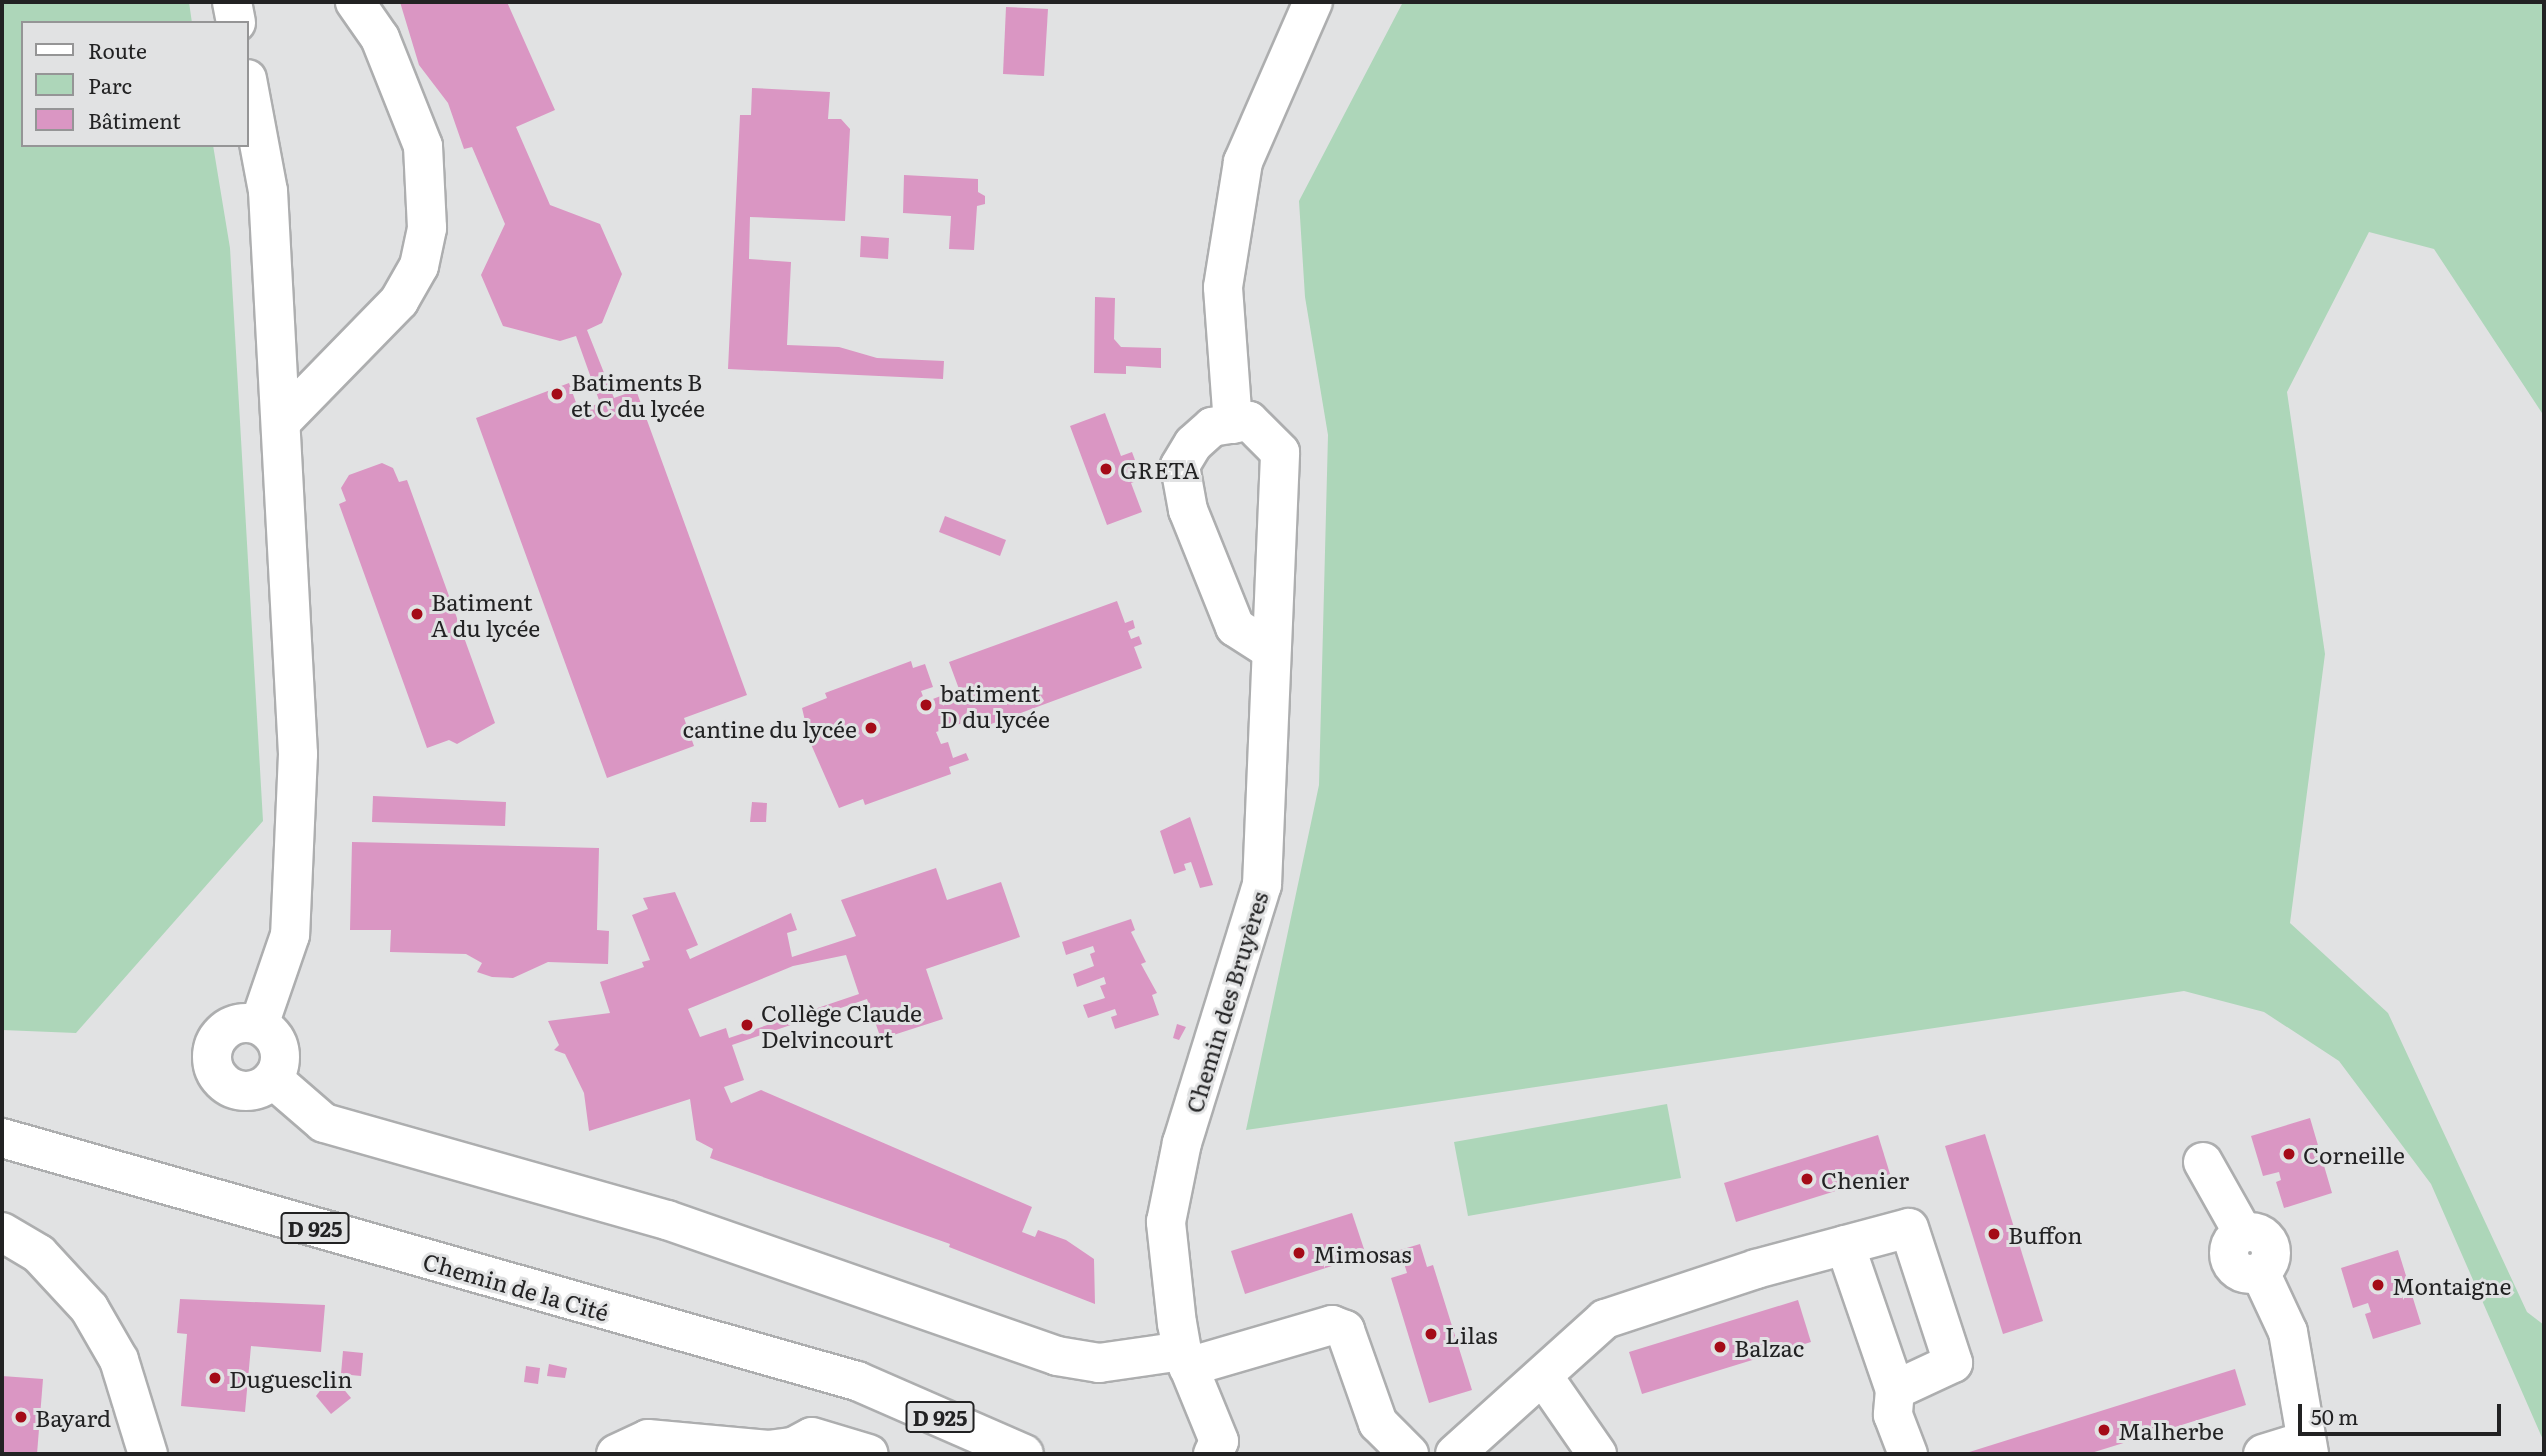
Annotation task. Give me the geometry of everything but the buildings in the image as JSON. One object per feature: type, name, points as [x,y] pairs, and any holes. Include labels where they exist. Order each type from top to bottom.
[{"type":"street","points":[[232,2],[236,21]]},
{"type":"street","points":[[282,421],[398,301],[419,266],[427,228],[423,146],[380,38],[355,2]]},
{"type":"street","points":[[1270,649],[1235,627],[1188,510],[1180,466],[1193,444],[1212,427],[1233,424],[1223,287],[1243,162],[1313,2]]},
{"type":"street","points":[[248,84],[268,191],[298,754],[289,935],[259,1025]]},
{"type":"street","name":"Chemin des Bruyères","points":[[1224,1450],[1185,1359],[1166,1222],[1182,1143],[1262,884],[1280,452],[1249,421],[1233,424]]},
{"type":"street","points":[[236,1024],[259,1025],[276,1039],[281,1060],[272,1079],[253,1091],[230,1087],[220,1080],[211,1059],[218,1037],[236,1024]]},
{"type":"street","points":[[272,1079],[324,1123],[667,1220],[1058,1356],[1099,1363],[1185,1359],[1332,1325],[1346,1330],[1378,1423],[1409,1454]]},
{"type":"street","name":"Chemin de la Cité","points":[[2,1138],[857,1381],[1024,1454]]},
{"type":"street","points":[[2203,1162],[2243,1233],[2229,1250],[2231,1262],[2248,1275],[2260,1272],[2288,1332],[2307,1448],[2263,1454]]},
{"type":"street","points":[[1455,1454],[1605,1319],[1909,1228],[1953,1363],[1895,1390]]},
{"type":"street","points":[[2,1232],[39,1254],[89,1308],[119,1360],[148,1454]]},
{"type":"street","points":[[1845,1245],[1895,1390],[1893,1415],[1908,1454]]},
{"type":"street","points":[[1543,1376],[1597,1454]]},
{"type":"street","points":[[616,1454],[648,1439],[768,1450],[793,1447],[812,1437],[856,1450]]},
{"type":"green space","points":[[2,2],[189,2],[192,21],[21,21],[21,147],[213,147],[230,248],[263,821],[76,1033],[2,1030]]},
{"type":"green space","points":[[1403,2],[2544,2],[2544,416],[2434,249],[2369,232],[2287,392],[2325,654],[2290,923],[2388,1013],[2527,1312],[2544,1325],[2544,1442],[2431,1184],[2339,1061],[2264,1012],[2184,991],[1246,1130],[1319,785],[1328,435],[1305,297],[1299,201]]},
{"type":"green space","points":[[1667,1104],[1681,1178],[1468,1216],[1454,1142]]},
{"type":"place","name":"Batiments B et C du lycée","points":[[557,394]]},
{"type":"place","name":"GRETA","points":[[1106,469]]},
{"type":"place","name":"Batiment A du lycée","points":[[417,614]]},
{"type":"place","name":"batiment D du lycée","points":[[926,705]]},
{"type":"place","name":"cantine du lycée","points":[[871,728]]},
{"type":"place","name":"Collège Claude Delvincourt","points":[[747,1025]]},
{"type":"place","name":"Corneille","points":[[2289,1154]]},
{"type":"place","name":"Chenier","points":[[1807,1179]]},
{"type":"place","name":"Buffon","points":[[1994,1234]]},
{"type":"place","name":"Mimosas","points":[[1299,1253]]},
{"type":"place","name":"Montaigne","points":[[2378,1285]]},
{"type":"place","name":"Lilas","points":[[1431,1334]]},
{"type":"place","name":"Balzac","points":[[1720,1347]]},
{"type":"place","name":"Duguesclin","points":[[215,1378]]},
{"type":"place","name":"Bayard","points":[[21,1417]]},
{"type":"place","name":"Malherbe","points":[[2104,1430]]}]
